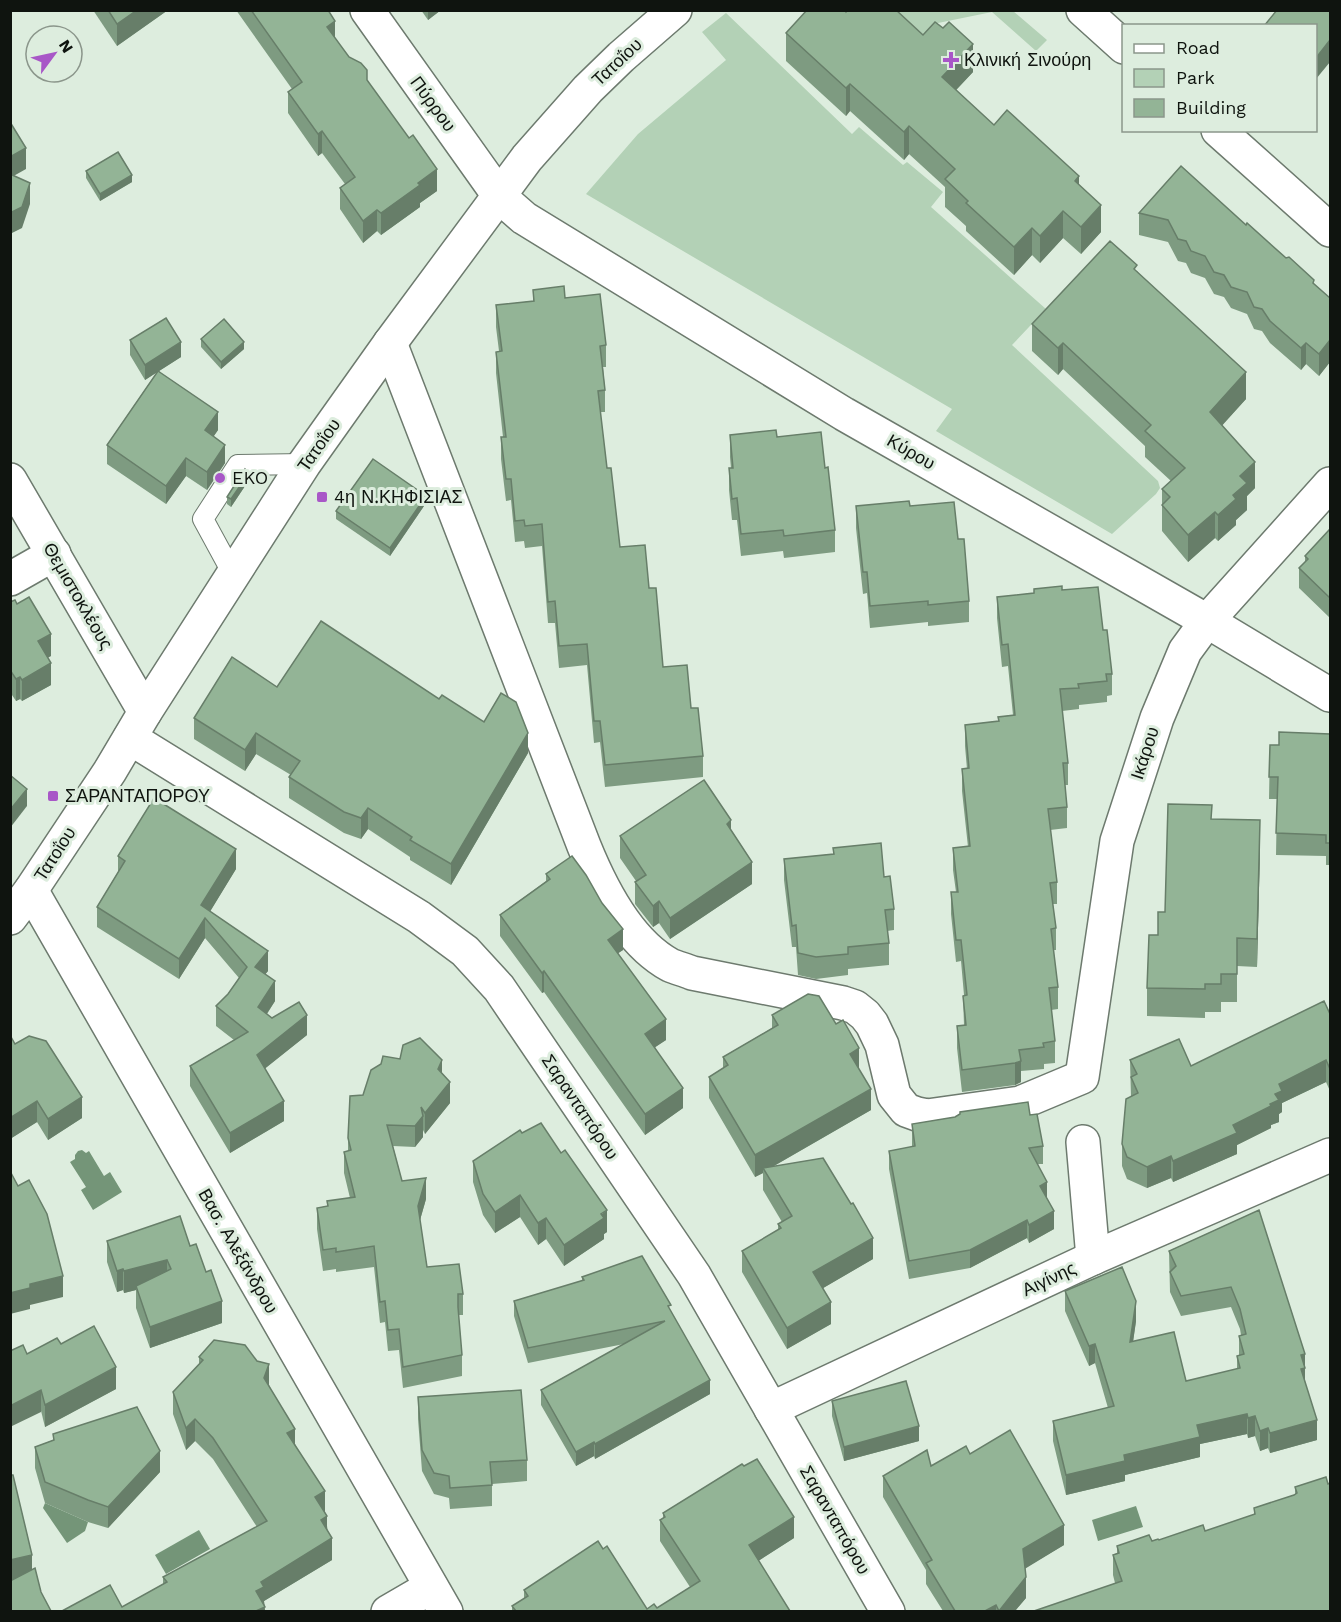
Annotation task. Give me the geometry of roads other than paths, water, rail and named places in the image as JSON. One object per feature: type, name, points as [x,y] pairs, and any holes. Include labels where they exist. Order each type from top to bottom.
[{"type":"street","name":"Πύρρου","points":[[367,10],[500,197]]},
{"type":"street","name":"Τατοΐου","points":[[10,918],[31,890],[304,465],[390,344],[527,158],[588,89],[675,10]]},
{"type":"street","points":[[1083,10],[1122,45]]},
{"type":"street","points":[[1220,132],[1330,230]]},
{"type":"street","name":"Κύρου","points":[[500,197],[524,218],[834,408],[1207,621],[1330,695]]},
{"type":"street","name":"Ικάρου","points":[[390,344],[599,883],[622,918],[645,946],[669,964],[692,973],[855,1007],[865,1015],[878,1034],[894,1095],[906,1110],[927,1116],[1020,1103],[1082,1077],[1117,841],[1157,718],[1185,651],[1207,621],[1330,484]]},
{"type":"street","name":"Θεμιστοκλέους","points":[[10,480],[54,554],[138,725]]},
{"type":"street","points":[[10,579],[54,554]]},
{"type":"street","name":"Σαρανταπόρου","points":[[138,725],[419,917],[465,951],[499,988],[688,1265],[888,1611]]},
{"type":"street","name":"Βασ. Αλεξάνδρου","points":[[31,890],[439,1599]]},
{"type":"street","points":[[1083,1142],[1093,1258]]},
{"type":"street","name":"Αιγίνης","points":[[771,1409],[1093,1258],[1330,1155]]},
{"type":"street","points":[[388,1611],[439,1599]]},
{"type":"lane","points":[[234,576],[202,519],[238,465],[304,465]]},
{"type":"place","name":"Κλινική Σινούρη","points":[[951,60]]},
{"type":"place","name":"EKO","points":[[220,478]]},
{"type":"place","name":"4η Ν.ΚΗΦΙΣΙΑΣ","points":[[322,497]]},
{"type":"place","name":"ΣΑΡΑΝΤΑΠΟΡΟΥ","points":[[53,796]]}]
